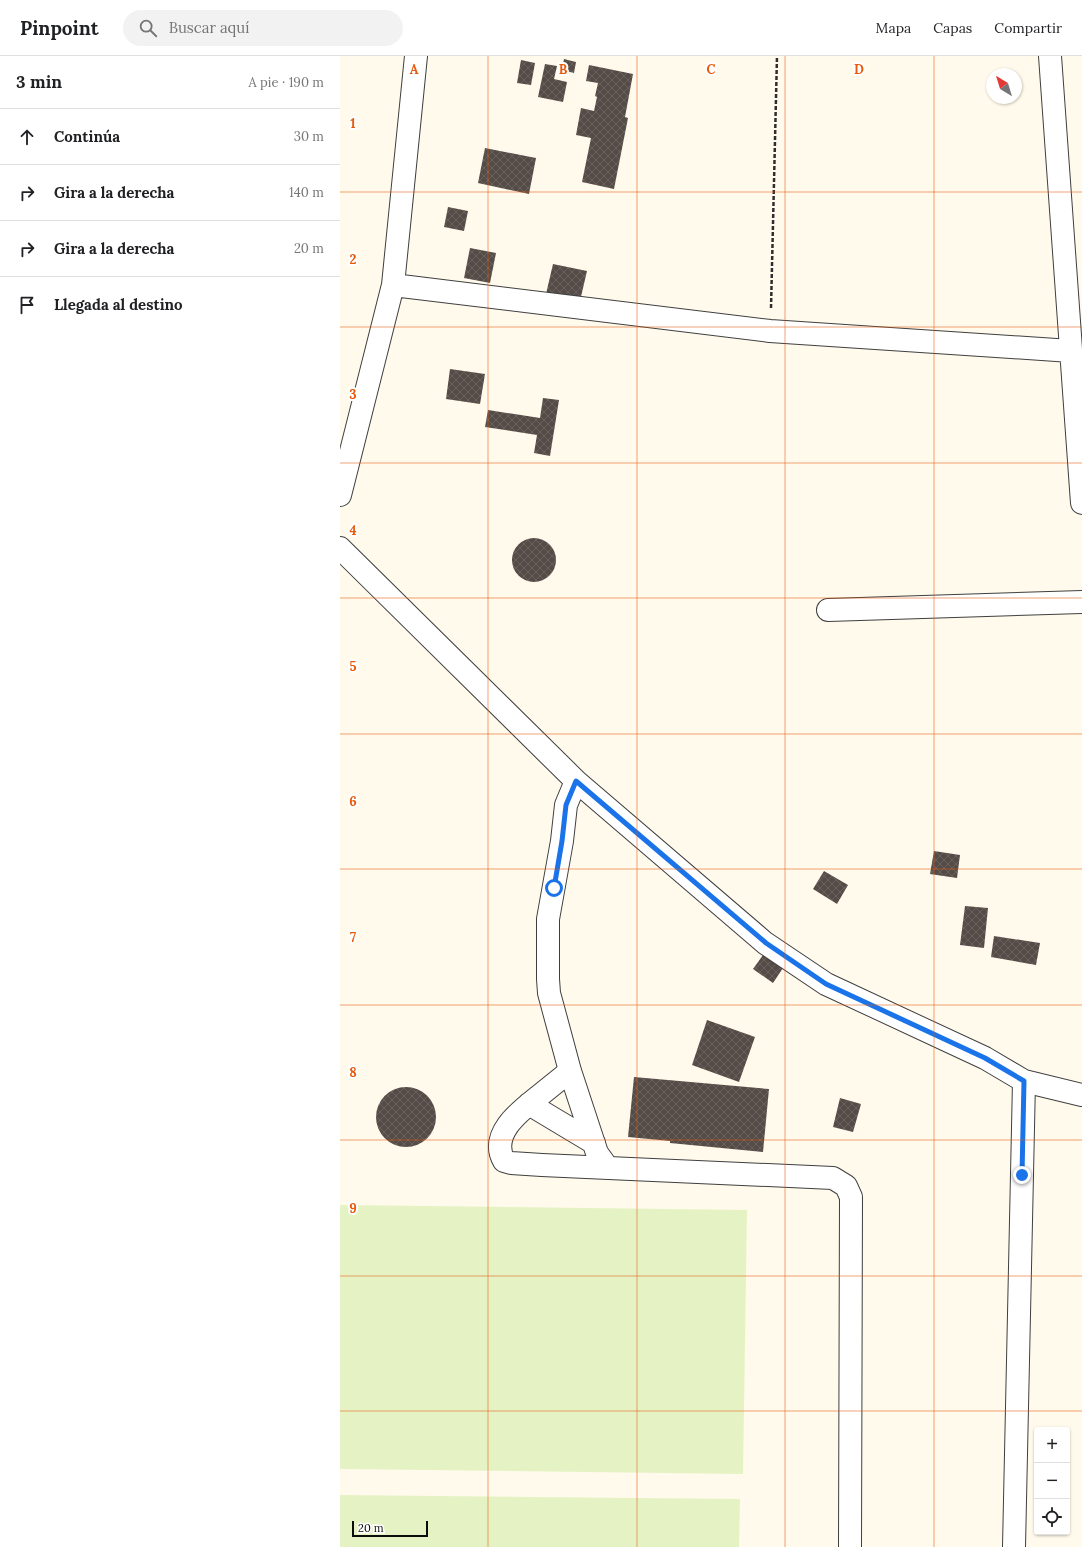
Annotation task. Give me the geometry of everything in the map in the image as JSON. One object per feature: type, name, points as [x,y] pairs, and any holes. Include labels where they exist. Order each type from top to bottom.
[{"type":"street","points":[[340,495],[394,285],[416,56]]},
{"type":"street","points":[[1050,56],[1082,502]]},
{"type":"street","points":[[394,285],[770,331],[1071,351]]},
{"type":"street","points":[[340,548],[576,781],[766,943],[826,984],[985,1058],[1024,1081],[1082,1095]]},
{"type":"street","points":[[828,610],[1082,602]]},
{"type":"street","points":[[576,781],[566,805],[562,841],[548,919],[549,993],[570,1071],[597,1153],[607,1167]]},
{"type":"street","points":[[570,1071],[514,1116],[507,1126],[500,1147],[500,1154],[504,1161],[511,1163],[833,1178],[846,1186],[851,1197],[850,1547]]},
{"type":"street","points":[[1014,1547],[1024,1081]]},
{"type":"street","points":[[528,1104],[594,1143]]},
{"type":"path","points":[[770,331],[777,56]]},
{"type":"green space","points":[[340,1205],[747,1210],[743,1474],[340,1469]]},
{"type":"green space","points":[[340,1495],[740,1499],[739,1547],[340,1547]]},
{"type":"building","points":[[564,59],[576,62],[574,73],[562,70]]},
{"type":"building","points":[[521,60],[535,63],[531,85],[517,83]]},
{"type":"building","points":[[545,64],[557,66],[554,79],[567,82],[563,102],[538,97]]},
{"type":"building","points":[[589,65],[633,74],[625,117],[628,118],[614,189],[582,182],[591,138],[576,135],[581,108],[594,111],[598,83],[586,81]]},
{"type":"building","points":[[485,148],[536,158],[529,194],[478,183]]},
{"type":"building","points":[[448,207],[468,211],[464,231],[444,227]]},
{"type":"building","points":[[470,248],[496,253],[490,283],[464,278]]},
{"type":"building","points":[[553,264],[587,271],[580,301],[546,294]]},
{"type":"building","points":[[450,369],[485,374],[480,404],[446,399]]},
{"type":"building","points":[[543,398],[559,400],[550,456],[534,453],[537,435],[485,427],[488,410],[540,418]]},
{"type":"building","points":[[530,538],[538,538],[543,539],[550,544],[555,551],[555,569],[550,576],[543,581],[530,582],[522,579],[515,572],[512,564],[512,556],[515,548],[522,541]]},
{"type":"building","points":[[934,851],[960,855],[957,878],[930,874]]},
{"type":"building","points":[[824,871],[848,885],[837,904],[813,889]]},
{"type":"building","points":[[965,906],[988,908],[984,948],[960,945]]},
{"type":"building","points":[[994,936],[1040,943],[1036,965],[991,957]]},
{"type":"building","points":[[763,955],[783,968],[773,983],[753,969]]},
{"type":"building","points":[[707,1020],[755,1037],[739,1082],[692,1065]]},
{"type":"building","points":[[634,1077],[769,1089],[763,1152],[670,1143],[670,1141],[628,1137]]},
{"type":"building","points":[[406,1087],[418,1089],[431,1100],[434,1105],[436,1117],[434,1129],[423,1142],[418,1145],[406,1147],[394,1145],[381,1134],[378,1129],[376,1117],[378,1105],[389,1092],[394,1089]]},
{"type":"building","points":[[840,1098],[861,1104],[853,1132],[833,1127]]},
{"type":"route","points":[[554,888],[566,805],[576,781],[766,943],[826,984],[985,1058],[1024,1081],[1022,1175]]}]
